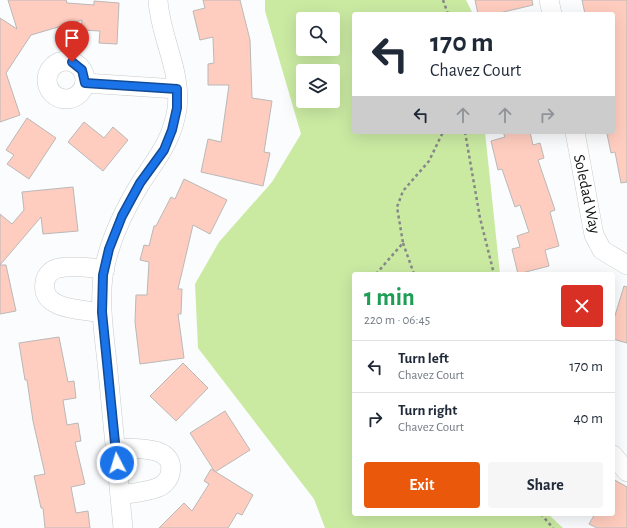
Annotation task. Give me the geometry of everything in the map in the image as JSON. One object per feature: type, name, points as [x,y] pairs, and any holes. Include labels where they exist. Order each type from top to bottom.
[{"type":"street","points":[[123,528],[102,312],[105,269],[109,249],[122,216],[140,183],[164,150],[172,130],[177,108],[177,89],[172,59],[165,41],[158,0]]},
{"type":"street","points":[[549,0],[552,12]]},
{"type":"street","points":[[85,83],[177,89]]},
{"type":"street","name":"Soledad Way","points":[[575,134],[594,236],[602,250],[627,265]]},
{"type":"street","points":[[102,312],[60,306],[52,302],[46,296],[44,288],[45,279],[50,272],[58,268],[105,269]]},
{"type":"street","points":[[115,448],[160,451],[167,457],[171,465],[170,474],[167,481],[160,487],[120,495]]},
{"type":"street","points":[[615,457],[627,472]]},
{"type":"path","points":[[443,0],[447,12]]},
{"type":"path","points":[[413,272],[403,243],[397,208],[403,190],[429,161],[442,134]]},
{"type":"path","points":[[465,134],[480,218],[494,272]]},
{"type":"path","points":[[378,272],[403,243]]},
{"type":"path","points":[[543,516],[553,528]]},
{"type":"green space","points":[[265,0],[466,0],[472,12],[352,12],[352,134],[485,134],[500,272],[352,272],[352,516],[550,516],[563,528],[325,528],[314,499],[198,348],[195,284],[219,242],[272,182],[301,134],[265,11]]},
{"type":"building","points":[[8,0],[66,0],[67,3],[94,5],[94,1],[119,3],[117,44],[99,43],[100,31],[81,30],[82,20],[31,35],[6,73],[20,115],[0,122],[0,18],[17,29]]},
{"type":"building","points":[[203,0],[240,0],[250,40],[252,98],[272,101],[264,152],[270,153],[263,186],[201,172],[208,139],[221,142],[229,85],[208,85],[208,64],[214,63],[213,37],[200,40],[193,11],[205,8]]},
{"type":"building","points":[[475,0],[532,0],[533,5],[503,12],[478,12]]},
{"type":"building","points":[[582,0],[627,0],[627,182],[621,183],[615,152],[611,153],[607,134],[615,134],[615,12],[585,12]]},
{"type":"building","points":[[27,118],[56,138],[29,179],[7,164],[14,155],[6,150]]},
{"type":"building","points":[[84,122],[104,138],[113,127],[128,140],[103,171],[68,142]]},
{"type":"building","points":[[504,134],[530,134],[533,145],[540,143],[544,158],[538,160],[555,210],[550,212],[559,246],[545,250],[549,266],[526,272],[518,272],[512,249],[520,247],[517,236],[529,232],[520,205],[515,207],[502,169],[498,170],[491,141],[505,137]]},
{"type":"building","points":[[184,179],[227,200],[210,234],[193,225],[178,289],[182,289],[181,314],[178,314],[184,358],[140,364],[135,322],[136,295],[147,295],[149,262],[140,260],[144,245],[149,246],[154,226],[156,226],[171,197],[175,199]]},
{"type":"building","points":[[73,187],[78,231],[43,234],[41,217],[0,265],[0,214],[12,224],[24,210],[22,192]]},
{"type":"building","points":[[0,265],[6,265],[16,311],[0,314]]},
{"type":"building","points":[[624,286],[627,287],[627,343],[615,340],[615,315]]},
{"type":"building","points":[[59,337],[68,382],[74,381],[76,398],[63,400],[67,425],[78,423],[81,441],[75,442],[85,484],[71,487],[76,513],[88,511],[90,528],[45,528],[43,508],[41,508],[34,476],[45,474],[33,421],[27,380],[25,380],[19,343]]},
{"type":"building","points":[[183,363],[208,388],[176,421],[150,396]]},
{"type":"building","points":[[225,411],[250,450],[215,472],[190,433]]},
{"type":"building","points":[[211,469],[253,495],[242,515],[237,513],[228,528],[159,528],[184,503],[192,511],[209,484],[204,481]]},
{"type":"building","points":[[615,480],[627,487],[627,528],[597,528],[589,524],[594,516],[615,516]]},
{"type":"route","points":[[72,62],[78,65],[82,70],[85,76],[85,83],[177,89],[177,108],[172,130],[164,150],[140,183],[122,216],[109,249],[103,275],[102,312],[117,463]]}]
